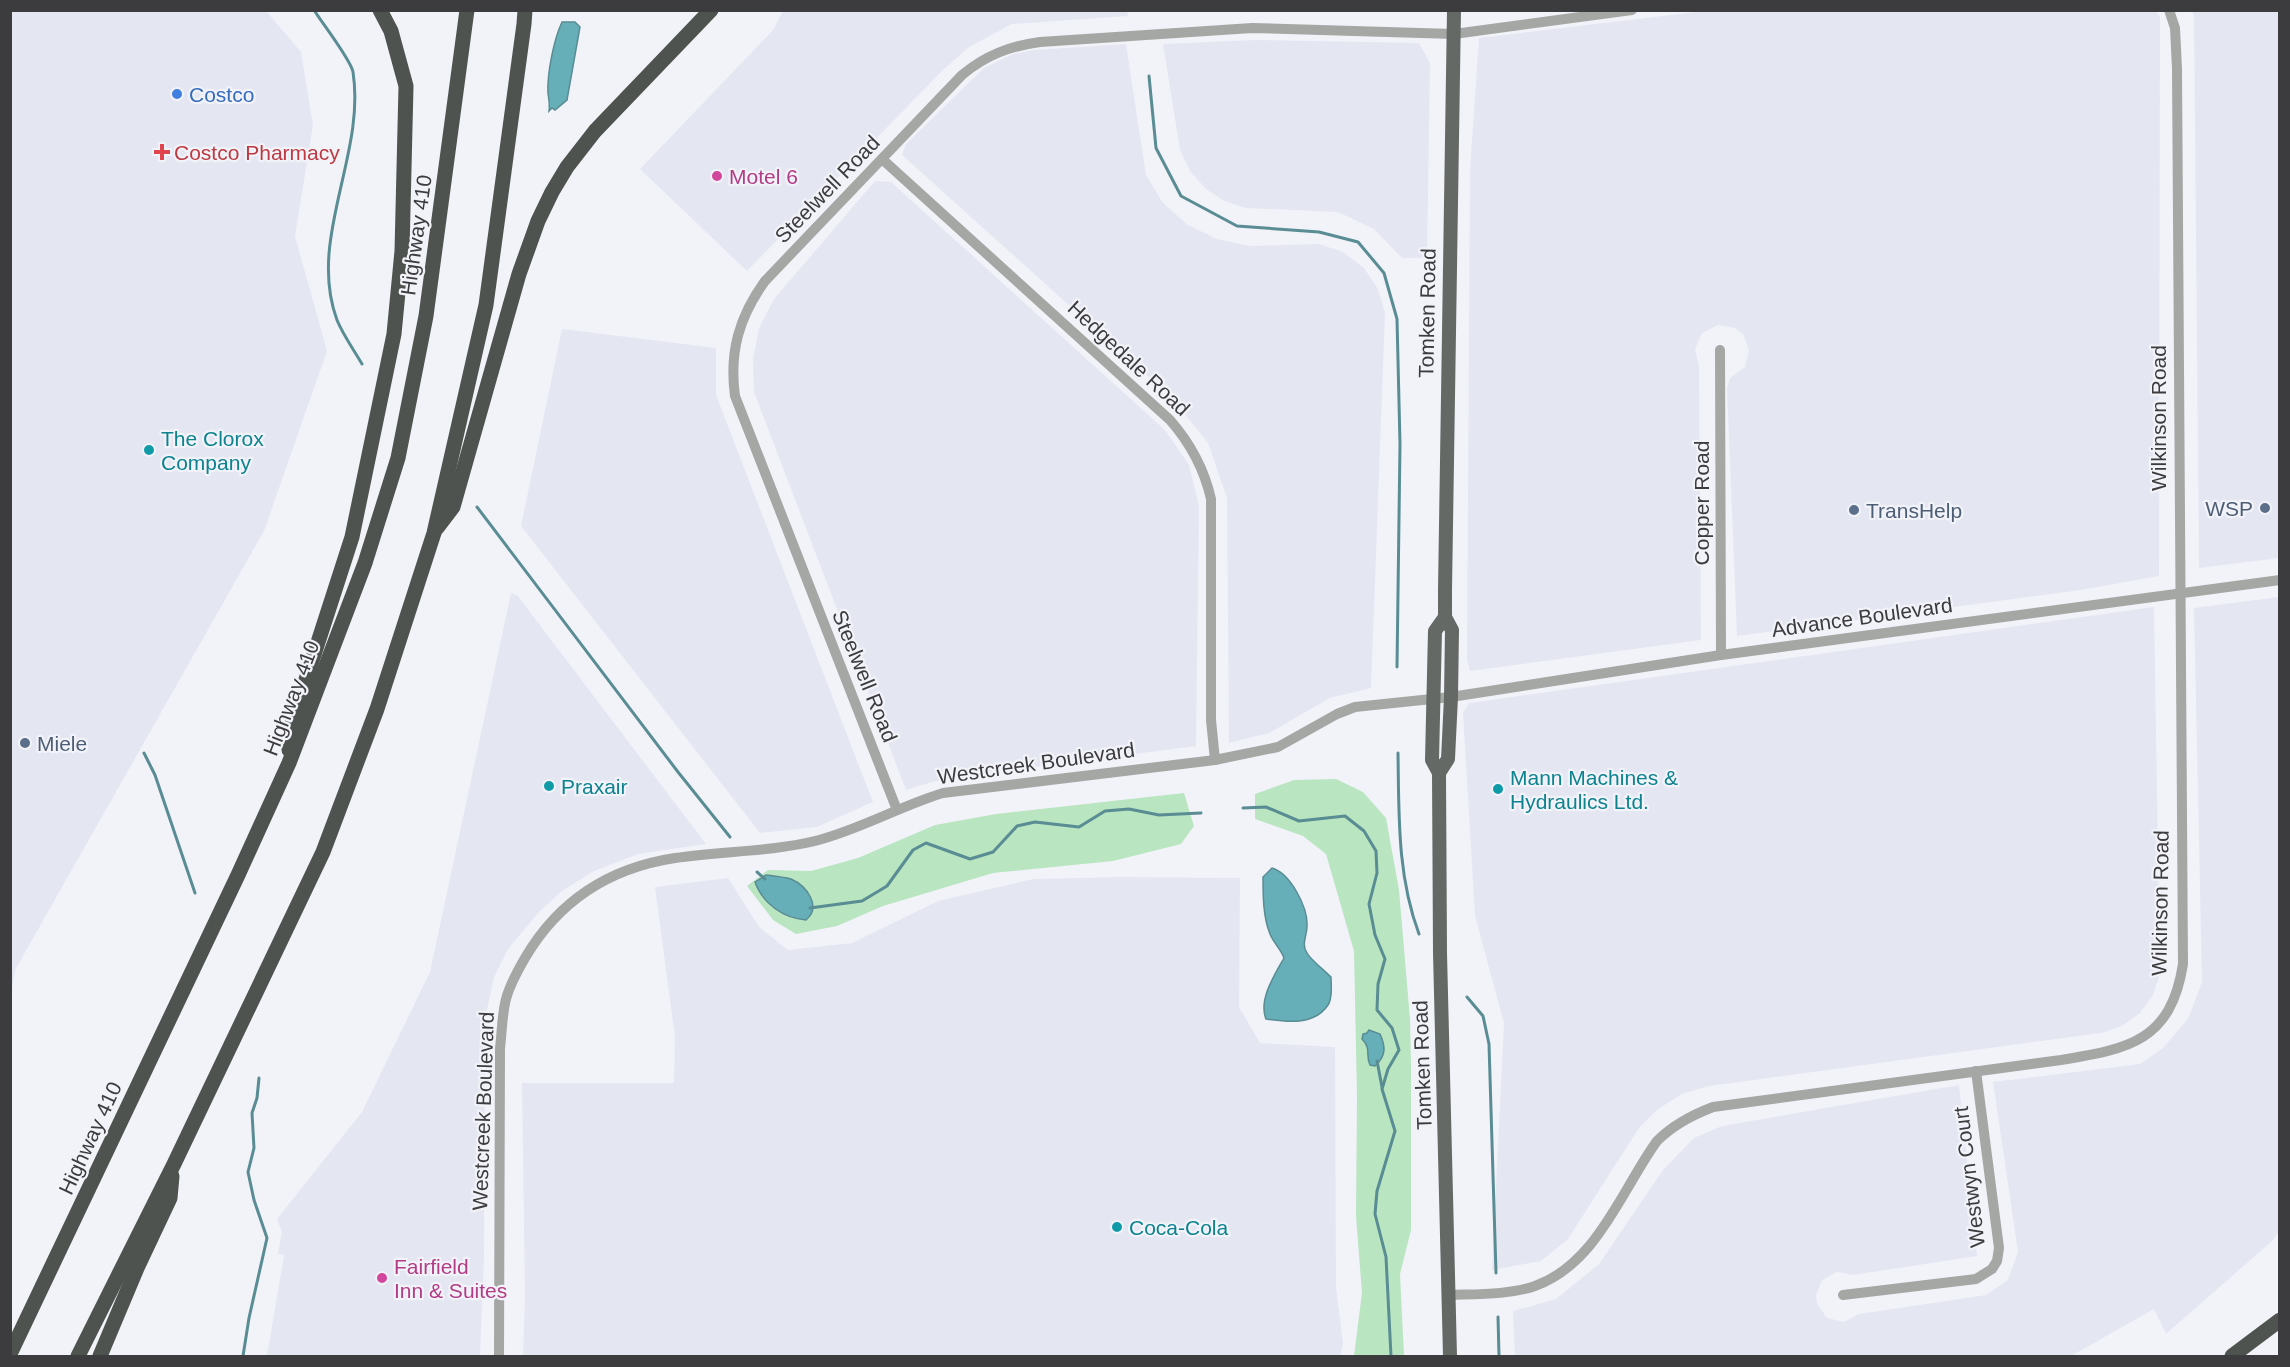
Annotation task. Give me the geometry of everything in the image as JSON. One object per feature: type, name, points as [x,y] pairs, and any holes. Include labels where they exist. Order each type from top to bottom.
[{"type":"highway","points":[[289,763],[290,729],[352,537],[394,334],[402,251],[406,86],[391,31],[380,10]]},
{"type":"highway","points":[[78,1356],[174,1164],[323,852],[377,708],[434,533],[486,305],[525,10]]},
{"type":"highway","points":[[434,533],[453,507],[519,274],[538,221],[552,192],[567,166],[595,131],[711,10]]},
{"type":"highway","name":"Highway 410","points":[[10,1354],[233,886],[289,763],[365,563],[398,458],[426,316],[466,12]]},
{"type":"highway","points":[[100,1356],[136,1268],[170,1198],[174,1164]]},
{"type":"highway","points":[[2232,1356],[2280,1320]]},
{"type":"main road","name":"Tomken Road","points":[[1439,773],[1448,759],[1451,697],[1452,630],[1445,617],[1454,10]]},
{"type":"main road","name":"Tomken Road","points":[[1445,617],[1435,631],[1432,760],[1439,773],[1440,953],[1450,1356]]},
{"type":"street","points":[[1454,33],[1632,10]]},
{"type":"street","name":"Wilkinson Road","points":[[1449,1295],[1507,1291],[1535,1286],[1567,1268],[1597,1236],[1657,1141],[1668,1131],[1697,1113],[1713,1107],[2098,1054],[2130,1045],[2155,1029],[2168,1011],[2179,986],[2182,964],[2177,69],[2175,28],[2169,10]]},
{"type":"street","name":"Steelwell Road","points":[[897,810],[739,406],[732,374],[741,320],[765,281],[962,75],[978,62],[1019,45],[1252,28],[1454,33]]},
{"type":"street","name":"Hedgedale Road","points":[[882,159],[1170,420],[1197,457],[1205,474],[1211,499],[1211,720],[1215,760]]},
{"type":"street","name":"Copper Road","points":[[1720,350],[1721,655]]},
{"type":"street","name":"Advance Boulevard","points":[[1451,697],[1721,655],[2280,580]]},
{"type":"street","name":"Westcreek Boulevard","points":[[499,1356],[500,1048],[506,999],[517,972],[548,922],[572,900],[596,884],[626,870],[673,858],[789,846],[817,840],[919,800],[943,793],[1215,760],[1278,747],[1337,714],[1355,707],[1451,697]]},
{"type":"street","name":"Westwyn Court","points":[[1843,1295],[1976,1279],[1992,1269],[1997,1261],[1999,1248],[1997,1222],[1976,1071]]},
{"type":"shaded area","points":[[11,10],[266,11],[301,52],[313,125],[295,236],[327,351],[264,531],[15,970],[11,994]]},
{"type":"shaded area","points":[[1127,10],[1128,16],[1012,24],[969,47],[942,71],[747,271],[640,169],[773,30],[783,11]]},
{"type":"shaded area","points":[[1705,11],[2156,11],[2160,18],[2159,576],[2081,590],[1737,636],[1727,388],[1730,378],[1745,367],[1749,350],[1743,334],[1735,328],[1718,325],[1702,333],[1695,349],[1699,366],[1701,640],[1470,671],[1467,659],[1470,170],[1479,38]]},
{"type":"shaded area","points":[[2192,11],[2280,11],[2279,558],[2199,568],[2194,16]]},
{"type":"shaded area","points":[[1257,40],[1419,43],[1430,63],[1427,258],[1402,258],[1374,229],[1338,212],[1246,208],[1224,201],[1205,188],[1190,171],[1180,150],[1163,44]]},
{"type":"shaded area","points":[[1126,44],[1146,175],[1163,203],[1188,225],[1217,239],[1249,246],[1319,244],[1343,252],[1364,268],[1378,289],[1385,313],[1371,688],[1330,698],[1269,733],[1229,743],[1227,498],[1208,443],[1172,398],[902,155],[906,144],[984,68],[1013,54],[1034,50]]},
{"type":"shaded area","points":[[875,181],[891,182],[1165,430],[1189,465],[1199,506],[1196,746],[966,776],[932,782],[906,790],[754,392],[753,359],[759,328],[774,299]]},
{"type":"shaded area","points":[[562,329],[716,348],[716,395],[873,802],[817,827],[760,833],[521,526]]},
{"type":"shaded area","points":[[511,593],[517,595],[706,844],[638,854],[594,871],[562,891],[538,913],[508,949],[494,977],[485,1019],[484,1259],[480,1356],[267,1356],[284,1255],[278,1254],[282,1232],[277,1219],[362,1112],[430,972]]},
{"type":"shaded area","points":[[2279,597],[2280,1231],[2271,1242],[2166,1334],[2154,1309],[2071,1356],[1515,1356],[1513,1311],[1556,1299],[1599,1264],[1663,1170],[1694,1138],[1722,1126],[1959,1085],[1977,1256],[1853,1275],[1837,1272],[1822,1280],[1816,1296],[1817,1304],[1827,1318],[1844,1322],[1859,1314],[1986,1295],[2008,1280],[2018,1252],[1993,1082],[2140,1064],[2163,1048],[2188,1019],[2202,982],[2194,608]]},
{"type":"shaded area","points":[[2154,607],[2160,974],[2153,995],[2140,1013],[2122,1026],[2101,1033],[1709,1086],[1682,1094],[1658,1109],[1639,1128],[1568,1239],[1541,1261],[1492,1270],[1504,1023],[1475,916],[1463,713],[1469,703]]},
{"type":"shaded area","points":[[728,878],[759,927],[788,950],[852,943],[938,901],[1033,879],[1240,878],[1239,1007],[1260,1043],[1335,1047],[1336,1287],[1343,1344],[1340,1356],[523,1356],[525,1296],[522,1083],[674,1083],[675,1037],[655,887]]},
{"type":"green space","points":[[1336,779],[1363,792],[1386,818],[1399,890],[1410,1019],[1411,1064],[1411,1230],[1400,1274],[1404,1356],[1354,1356],[1362,1293],[1356,1216],[1357,1096],[1354,951],[1326,854],[1303,836],[1255,819],[1255,794],[1294,780]]},
{"type":"green space","points":[[1184,793],[1194,826],[1181,844],[1113,861],[993,873],[883,906],[837,926],[796,934],[773,920],[747,886],[768,870],[811,871],[858,858],[935,825],[996,814]]},
{"type":"water","points":[[562,22],[575,22],[580,27],[567,100],[555,110],[552,108],[549,111],[550,66],[556,37]]},
{"type":"water","points":[[1272,868],[1285,876],[1297,892],[1307,918],[1305,950],[1311,959],[1331,977],[1331,995],[1328,1005],[1315,1016],[1299,1021],[1266,1019],[1264,1012],[1269,987],[1284,958],[1270,934],[1263,898],[1263,877]]},
{"type":"water","points":[[766,875],[791,879],[807,892],[813,903],[813,909],[806,920],[782,913],[763,897],[755,882]]},
{"type":"water","points":[[1369,1030],[1380,1034],[1383,1043],[1383,1055],[1375,1066],[1370,1065],[1368,1049],[1362,1039],[1363,1034]]},
{"type":"waterway","points":[[314,10],[342,51],[353,72],[355,103],[352,134],[332,228],[329,259],[330,289],[337,320],[362,364]]},
{"type":"waterway","points":[[1149,76],[1156,148],[1181,196],[1237,226],[1319,232],[1358,242],[1384,273],[1397,319],[1400,444],[1397,667]]},
{"type":"waterway","points":[[477,507],[730,837]]},
{"type":"waterway","points":[[144,753],[155,775],[195,893]]},
{"type":"waterway","points":[[1398,753],[1399,822],[1403,867],[1419,934]]},
{"type":"waterway","points":[[1243,808],[1266,807],[1299,821],[1345,816],[1364,831],[1376,851],[1377,873],[1369,904],[1375,935],[1385,959],[1378,984],[1377,1010],[1392,1028],[1399,1050],[1388,1069],[1382,1089],[1395,1131],[1377,1191],[1375,1214],[1386,1257],[1391,1356]]},
{"type":"waterway","points":[[810,908],[862,901],[887,886],[913,850],[926,843],[970,859],[993,852],[1017,826],[1035,822],[1079,827],[1105,811],[1129,809],[1159,815],[1201,813]]},
{"type":"waterway","points":[[757,872],[765,879]]},
{"type":"waterway","points":[[1467,997],[1483,1016],[1489,1044],[1496,1273]]},
{"type":"waterway","points":[[1377,1061],[1382,1087]]},
{"type":"waterway","points":[[243,1356],[267,1238],[254,1200],[248,1172],[254,1148],[252,1113],[257,1098],[259,1078]]},
{"type":"waterway","points":[[1498,1317],[1499,1356]]},
{"type":"place","name":"Costco","points":[[177,94]]},
{"type":"place","name":"Costco Pharmacy","points":[[162,152]]},
{"type":"place","name":"Motel 6","points":[[717,176]]},
{"type":"place","name":"The Clorox Company","points":[[149,450]]},
{"type":"place","name":"WSP","points":[[2265,508]]},
{"type":"place","name":"TransHelp","points":[[1854,510]]},
{"type":"place","name":"Miele","points":[[25,743]]},
{"type":"place","name":"Praxair","points":[[549,786]]},
{"type":"place","name":"Mann Machines & Hydraulics Ltd.","points":[[1498,789]]},
{"type":"place","name":"Coca-Cola","points":[[1117,1227]]},
{"type":"place","name":"Fairfield Inn & Suites","points":[[382,1278]]}]
